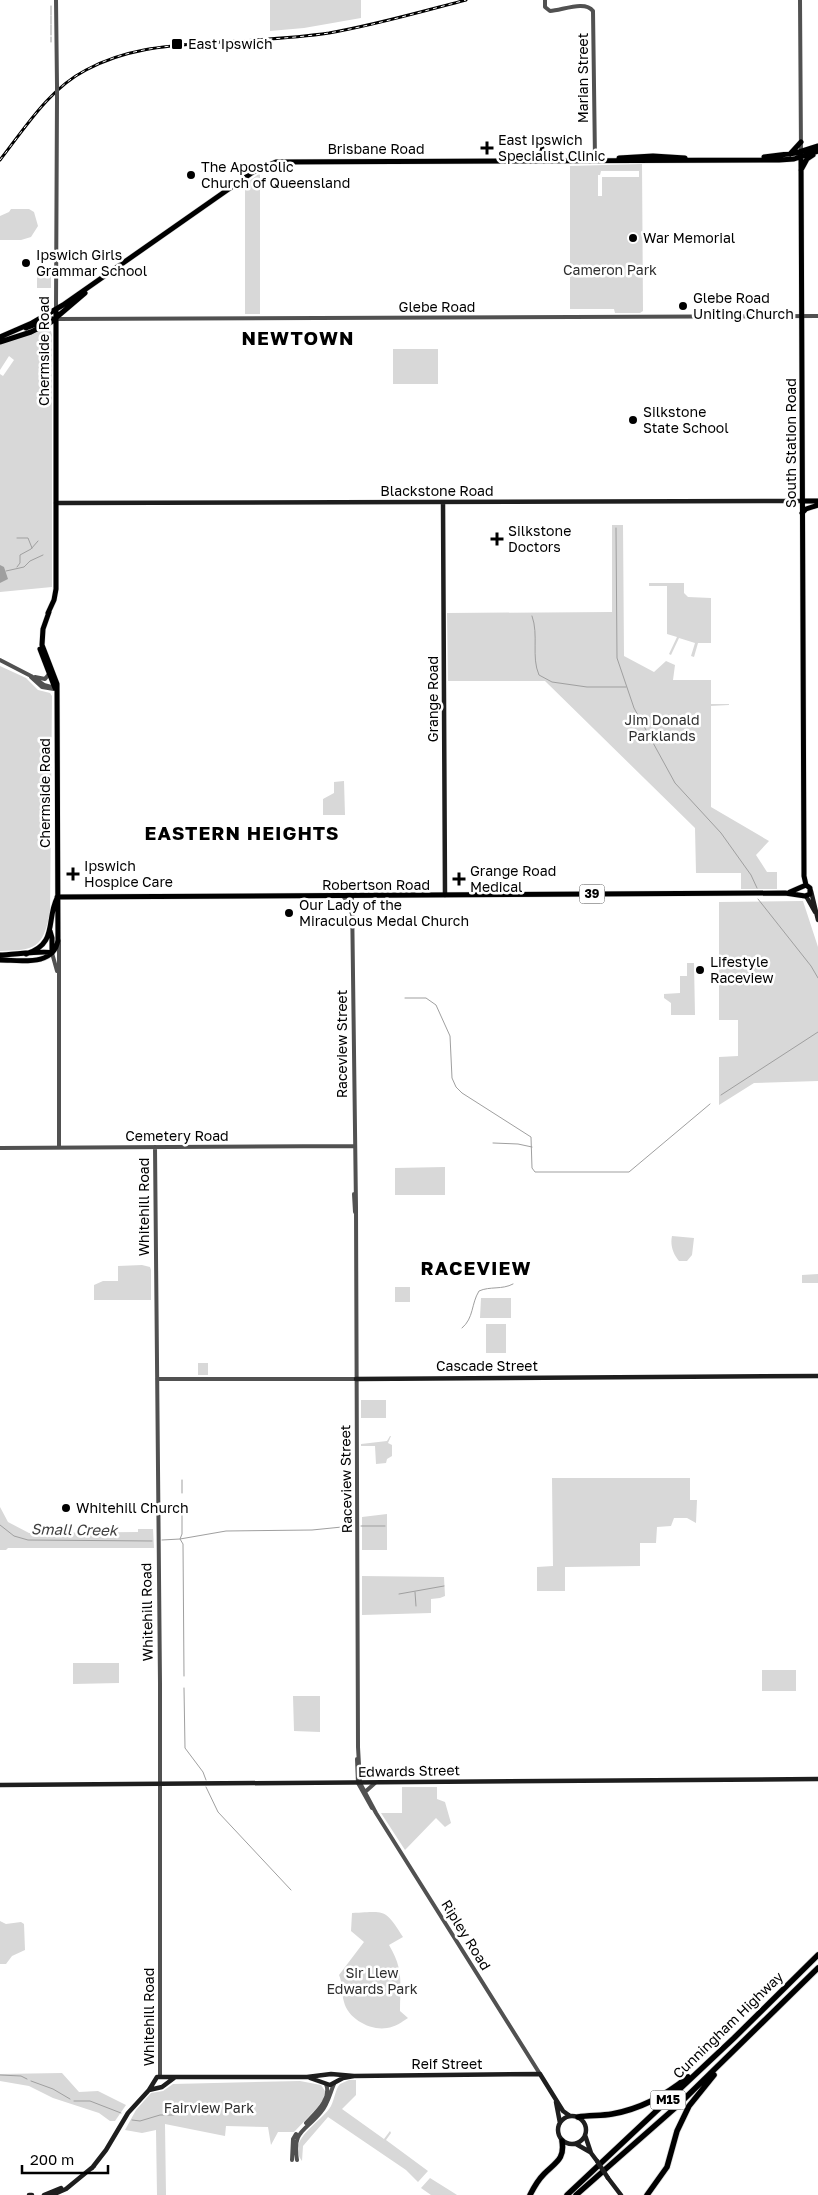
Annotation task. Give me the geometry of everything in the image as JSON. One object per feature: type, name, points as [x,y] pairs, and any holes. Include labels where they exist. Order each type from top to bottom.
[{"type":"highway","name":"Cunningham Highway","points":[[567,2195],[734,2038],[818,1955]]},
{"type":"highway","name":"Cunningham Highway","points":[[576,2195],[626,2153],[724,2061],[818,1968]]},
{"type":"highway","points":[[578,2117],[619,2113],[653,2101],[679,2084],[726,2042],[734,2038]]},
{"type":"highway","points":[[647,2195],[667,2166],[677,2131],[689,2106],[721,2068],[724,2061]]},
{"type":"highway","points":[[530,2195],[542,2176],[560,2160],[563,2152],[562,2141]]},
{"type":"main road","points":[[537,160],[542,151],[541,141]]},
{"type":"main road","points":[[801,142],[790,157],[801,170],[807,159],[816,154],[817,151]]},
{"type":"main road","name":"Brisbane Road","points":[[801,154],[818,146]]},
{"type":"main road","name":"Brisbane Road","points":[[18,330],[91,287],[251,173],[272,163],[291,161],[759,159],[790,157],[817,151]]},
{"type":"main road","name":"South Station Road","points":[[801,154],[803,887],[805,895],[816,912]]},
{"type":"main road","name":"Brisbane Road","points":[[18,330],[32,327],[49,319],[56,319],[91,287]]},
{"type":"main road","name":"Chermside Road","points":[[56,309],[56,589],[43,629],[42,644],[56,680],[58,932]]},
{"type":"main road","points":[[0,342],[43,326],[56,319]]},
{"type":"main road","points":[[43,326],[50,326],[56,332]]},
{"type":"main road","points":[[0,337],[18,330]]},
{"type":"main road","name":"Blackstone Road","points":[[56,503],[818,501]]},
{"type":"main road","name":"Grange Road","points":[[443,502],[445,895]]},
{"type":"main road","points":[[802,514],[806,509],[818,505]]},
{"type":"main road","name":"Chermside Road","points":[[49,612],[42,623],[39,642],[41,655],[56,688]]},
{"type":"main road","name":"South Station Road","points":[[803,887],[810,890],[818,920]]},
{"type":"main road","name":"Robertson Road","points":[[785,893],[803,887]]},
{"type":"main road","points":[[805,895],[810,890]]},
{"type":"main road","name":"Robertson Road","points":[[57,897],[785,893],[805,895]]},
{"type":"main road","name":"Chermside Road","points":[[52,953],[50,931],[54,903],[57,897]]},
{"type":"main road","points":[[26,954],[42,945],[50,931]]},
{"type":"main road","points":[[0,960],[43,958],[52,953],[57,944],[58,932]]},
{"type":"main road","points":[[0,955],[14,958],[43,951],[52,953]]},
{"type":"main road","name":"Cascade Street","points":[[356,1379],[818,1376]]},
{"type":"main road","name":"Edwards Street","points":[[0,1785],[818,1779]]},
{"type":"main road","name":"Reif Street","points":[[326,2075],[540,2074]]},
{"type":"main road","name":"Ripley Road","points":[[540,2074],[563,2111],[570,2116]]},
{"type":"main road","points":[[52,2195],[73,2183],[92,2168],[106,2150],[128,2113],[149,2090],[156,2078],[307,2077],[326,2075],[326,2083],[307,2077]]},
{"type":"main road","points":[[334,2075],[335,2083]]},
{"type":"main road","name":"Reif Street","points":[[326,2083],[335,2083],[354,2076]]},
{"type":"main road","points":[[162,2077],[165,2085]]},
{"type":"main road","points":[[149,2090],[165,2085],[175,2077]]},
{"type":"main road","points":[[154,2083],[158,2088]]},
{"type":"main road","name":"Ripley Road","points":[[555,2098],[560,2123]]},
{"type":"main road","points":[[586,2135],[582,2141],[576,2144],[562,2141],[558,2132],[560,2123],[570,2116],[578,2117],[585,2125],[591,2152],[621,2195]]},
{"type":"main road","points":[[576,2144],[591,2152]]},
{"type":"main road","points":[[44,2195],[73,2183]]},
{"type":"main road","points":[[614,2187],[616,2195]]},
{"type":"street","name":"Chermside Road","points":[[56,0],[56,309]]},
{"type":"street","name":"Marian Street","points":[[545,0],[547,9],[554,11],[582,4],[590,6],[594,13],[595,160]]},
{"type":"street","name":"South Station Road","points":[[800,0],[801,154]]},
{"type":"street","points":[[67,309],[67,315],[70,320]]},
{"type":"street","name":"Glebe Road","points":[[56,319],[818,316]]},
{"type":"street","points":[[0,660],[33,676],[43,684],[56,688]]},
{"type":"street","points":[[25,672],[43,688],[56,688]]},
{"type":"street","points":[[33,676],[45,679],[49,674]]},
{"type":"street","points":[[343,896],[353,916]]},
{"type":"street","name":"Raceview Street","points":[[352,896],[356,1212],[359,1783]]},
{"type":"street","name":"Chermside Road","points":[[58,932],[58,1147]]},
{"type":"street","name":"Chermside Road","points":[[52,953],[57,968]]},
{"type":"street","points":[[43,958],[57,968]]},
{"type":"street","name":"Cemetery Road","points":[[0,1148],[354,1146]]},
{"type":"street","name":"Whitehill Road","points":[[155,1147],[162,2077]]},
{"type":"street","name":"Cascade Street","points":[[157,1379],[356,1379]]},
{"type":"street","points":[[359,1783],[369,1805],[376,1814]]},
{"type":"street","name":"Ripley Road","points":[[359,1783],[376,1814],[540,2074]]},
{"type":"street","points":[[365,1792],[375,1783]]},
{"type":"street","points":[[326,2083],[327,2094],[320,2107],[293,2139],[295,2160],[297,2137],[325,2107],[335,2083]]},
{"type":"green space","points":[[270,0],[361,0],[361,18],[304,28],[270,31]]},
{"type":"green space","name":"Cameron Park","points":[[642,164],[643,311],[640,313],[615,313],[614,309],[570,309],[570,166]],"holes":[[[601,171],[639,171],[639,177],[602,177],[602,196],[598,196],[598,175],[600,175]]]},
{"type":"green space","points":[[260,173],[260,314],[245,314],[245,184]]},
{"type":"green space","points":[[11,209],[29,209],[34,212],[38,226],[31,237],[21,240],[0,240],[0,216]]},
{"type":"green space","points":[[37,273],[51,273],[51,288],[37,288]]},
{"type":"green space","points":[[44,329],[51,331],[52,335],[52,587],[0,592],[0,374],[3,376],[14,360],[9,356],[0,370],[0,344]]},
{"type":"green space","points":[[393,349],[438,349],[438,384],[393,384]]},
{"type":"green space","name":"Jim Donald Parklands","points":[[612,525],[623,525],[624,656],[654,672],[666,661],[675,665],[673,680],[711,680],[711,704],[729,704],[711,706],[711,807],[769,841],[756,855],[767,872],[777,872],[777,889],[741,889],[741,873],[696,873],[695,828],[545,681],[448,681],[447,613],[612,612]]},
{"type":"green space","points":[[649,583],[684,583],[684,593],[688,597],[711,598],[711,643],[698,643],[694,657],[691,656],[695,643],[679,638],[671,655],[669,654],[677,637],[667,634],[667,586],[649,586]]},
{"type":"green space","points":[[0,666],[26,678],[38,690],[50,693],[52,696],[50,912],[44,934],[36,945],[22,950],[0,951]]},
{"type":"green space","points":[[344,781],[345,815],[323,815],[323,799],[334,793],[334,782]]},
{"type":"green space","points":[[803,901],[818,947],[818,1081],[754,1083],[719,1105],[719,1057],[738,1056],[738,1020],[719,1020],[719,902]]},
{"type":"green space","points":[[687,963],[694,963],[695,1015],[671,1015],[671,1003],[664,998],[664,994],[680,993],[680,976],[687,976]]},
{"type":"green space","points":[[445,1167],[445,1195],[395,1195],[395,1168]]},
{"type":"green space","points":[[672,1236],[694,1238],[692,1255],[687,1261],[679,1261],[675,1255],[672,1249]]},
{"type":"green space","points":[[142,1265],[150,1267],[151,1270],[151,1300],[94,1300],[94,1285],[103,1281],[118,1281],[118,1266]]},
{"type":"green space","points":[[818,1274],[818,1283],[802,1283],[802,1275]]},
{"type":"green space","points":[[395,1287],[410,1287],[410,1302],[395,1302]]},
{"type":"green space","points":[[481,1298],[511,1298],[511,1318],[480,1318]]},
{"type":"green space","points":[[486,1324],[506,1324],[506,1353],[486,1353]]},
{"type":"green space","points":[[198,1363],[208,1363],[208,1375],[198,1375]]},
{"type":"green space","points":[[361,1400],[386,1400],[386,1418],[361,1418]]},
{"type":"green space","points":[[390,1436],[388,1443],[392,1445],[392,1456],[387,1459],[386,1463],[376,1464],[375,1446],[361,1446],[361,1444],[387,1441]]},
{"type":"green space","points":[[552,1478],[690,1478],[690,1500],[697,1500],[696,1523],[687,1518],[674,1518],[671,1526],[657,1527],[656,1543],[640,1543],[640,1566],[565,1567],[565,1591],[537,1591],[537,1567],[553,1566]]},
{"type":"green space","points":[[0,1507],[8,1522],[29,1533],[138,1532],[138,1529],[153,1529],[154,1548],[8,1548],[0,1550]]},
{"type":"green space","points":[[387,1514],[387,1550],[362,1550],[362,1517]]},
{"type":"green space","points":[[362,1576],[444,1577],[445,1596],[431,1599],[431,1613],[362,1615]]},
{"type":"green space","points":[[73,1663],[119,1663],[119,1683],[73,1684]]},
{"type":"green space","points":[[762,1670],[796,1670],[796,1691],[762,1691]]},
{"type":"green space","points":[[293,1696],[320,1696],[320,1732],[294,1731]]},
{"type":"green space","points":[[402,1787],[437,1787],[437,1799],[445,1802],[451,1823],[445,1827],[436,1818],[405,1850],[381,1813],[402,1813]]},
{"type":"green space","name":"Sir Llew Edwards Park","points":[[352,1913],[383,1913],[392,1920],[403,1937],[389,1945],[399,1969],[400,2011],[408,2018],[393,2027],[374,2028],[367,2026],[350,2014],[346,2008],[339,1975],[364,1942],[351,1931]]},
{"type":"green space","points":[[0,1921],[6,1924],[21,1922],[24,1924],[25,1950],[12,1956],[6,1964],[0,1964]]},
{"type":"green space","points":[[62,2073],[79,2092],[98,2091],[126,2105],[115,2121],[110,2121],[99,2113],[53,2098],[29,2086],[0,2081],[0,2074]]},
{"type":"green space","points":[[349,2080],[356,2080],[356,2095],[342,2109],[384,2139],[390,2131],[391,2133],[386,2140],[428,2171],[418,2182],[406,2170],[328,2117],[303,2146],[302,2161],[298,2153],[301,2139],[331,2106],[340,2084]]},
{"type":"green space","name":"Fairview Park","points":[[300,2081],[321,2085],[325,2091],[323,2100],[294,2132],[278,2132],[271,2145],[268,2127],[226,2126],[225,2136],[165,2124],[166,2195],[157,2195],[156,2130],[142,2133],[125,2130],[136,2110],[151,2093],[163,2091],[173,2084]]},
{"type":"green space","points":[[430,2178],[457,2195],[431,2195],[421,2188]]},
{"type":"shaded area","points":[[0,565],[4,567],[8,579],[0,583]]},
{"type":"waterway","points":[[51,6],[51,15]]},
{"type":"waterway","points":[[51,16],[51,24]]},
{"type":"waterway","points":[[51,25],[51,35]]},
{"type":"waterway","points":[[51,37],[51,42]]},
{"type":"waterway","points":[[616,528],[617,658],[634,708],[675,783],[721,833],[751,875],[757,888]]},
{"type":"waterway","points":[[17,538],[28,538],[32,548]]},
{"type":"waterway","points":[[17,567],[20,563],[20,555],[31,549],[38,541]]},
{"type":"waterway","points":[[6,571],[24,567],[30,561],[43,555]]},
{"type":"waterway","points":[[532,616],[539,675],[552,682],[587,687],[626,687]]},
{"type":"waterway","points":[[758,899],[811,966],[818,978]]},
{"type":"waterway","points":[[405,998],[426,998],[436,1005],[450,1036],[452,1078],[456,1087],[462,1093],[531,1137],[532,1168],[535,1172],[629,1172],[710,1104]]},
{"type":"waterway","points":[[721,1095],[818,1032]]},
{"type":"waterway","points":[[493,1143],[518,1144],[532,1147]]},
{"type":"waterway","points":[[462,1328],[469,1320],[479,1291],[513,1284]]},
{"type":"waterway","points":[[182,1480],[182,1493]]},
{"type":"waterway","points":[[182,1507],[182,1534],[180,1539],[226,1531],[312,1530],[352,1526]]},
{"type":"waterway","name":"Small Creek","points":[[0,1525],[14,1536],[28,1540],[152,1541]]},
{"type":"waterway","points":[[361,1526],[385,1526]]},
{"type":"waterway","name":"Small Creek","points":[[162,1540],[180,1539],[183,1544],[184,1676]]},
{"type":"waterway","points":[[399,1594],[444,1586]]},
{"type":"waterway","points":[[415,1592],[416,1606]]},
{"type":"waterway","name":"Small Creek","points":[[184,1688],[185,1748],[203,1772],[206,1780]]},
{"type":"waterway","name":"Small Creek","points":[[206,1787],[218,1812],[291,1890]]},
{"type":"waterway","points":[[0,2075],[21,2076],[27,2079]]},
{"type":"waterway","points":[[31,2081],[53,2089],[70,2099]]},
{"type":"waterway","points":[[74,2101],[90,2101],[121,2113]]},
{"type":"waterway","points":[[132,2120],[140,2121],[160,2115],[178,2115]]},
{"type":"railway","points":[[0,160],[28,122],[60,88],[86,70],[115,57],[175,46],[329,33],[466,0]]},
{"type":"place","name":"East Ipswich","points":[[177,44]]},
{"type":"place","name":"East Ipswich Specialist Clinic","points":[[487,148]]},
{"type":"place","name":"The Apostolic Church of Queensland","points":[[191,175]]},
{"type":"place","name":"War Memorial","points":[[633,238]]},
{"type":"place","name":"Ipswich Girls Grammar School","points":[[26,263]]},
{"type":"place","name":"Glebe Road Uniting Church","points":[[683,306]]},
{"type":"place","name":"Silkstone State School","points":[[633,420]]},
{"type":"place","name":"Silkstone Doctors","points":[[497,539]]},
{"type":"place","name":"Ipswich Hospice Care","points":[[73,874]]},
{"type":"place","name":"Grange Road Medical","points":[[459,879]]},
{"type":"place","name":"Our Lady of the Miraculous Medal Church","points":[[289,913]]},
{"type":"place","name":"Lifestyle Raceview","points":[[700,970]]},
{"type":"place","name":"Whitehill Church","points":[[66,1508]]},
{"type":"district","name":"NEWTOWN","points":[[298,338]]},
{"type":"district","name":"EASTERN HEIGHTS","points":[[242,833]]},
{"type":"district","name":"RACEVIEW","points":[[476,1268]]}]
